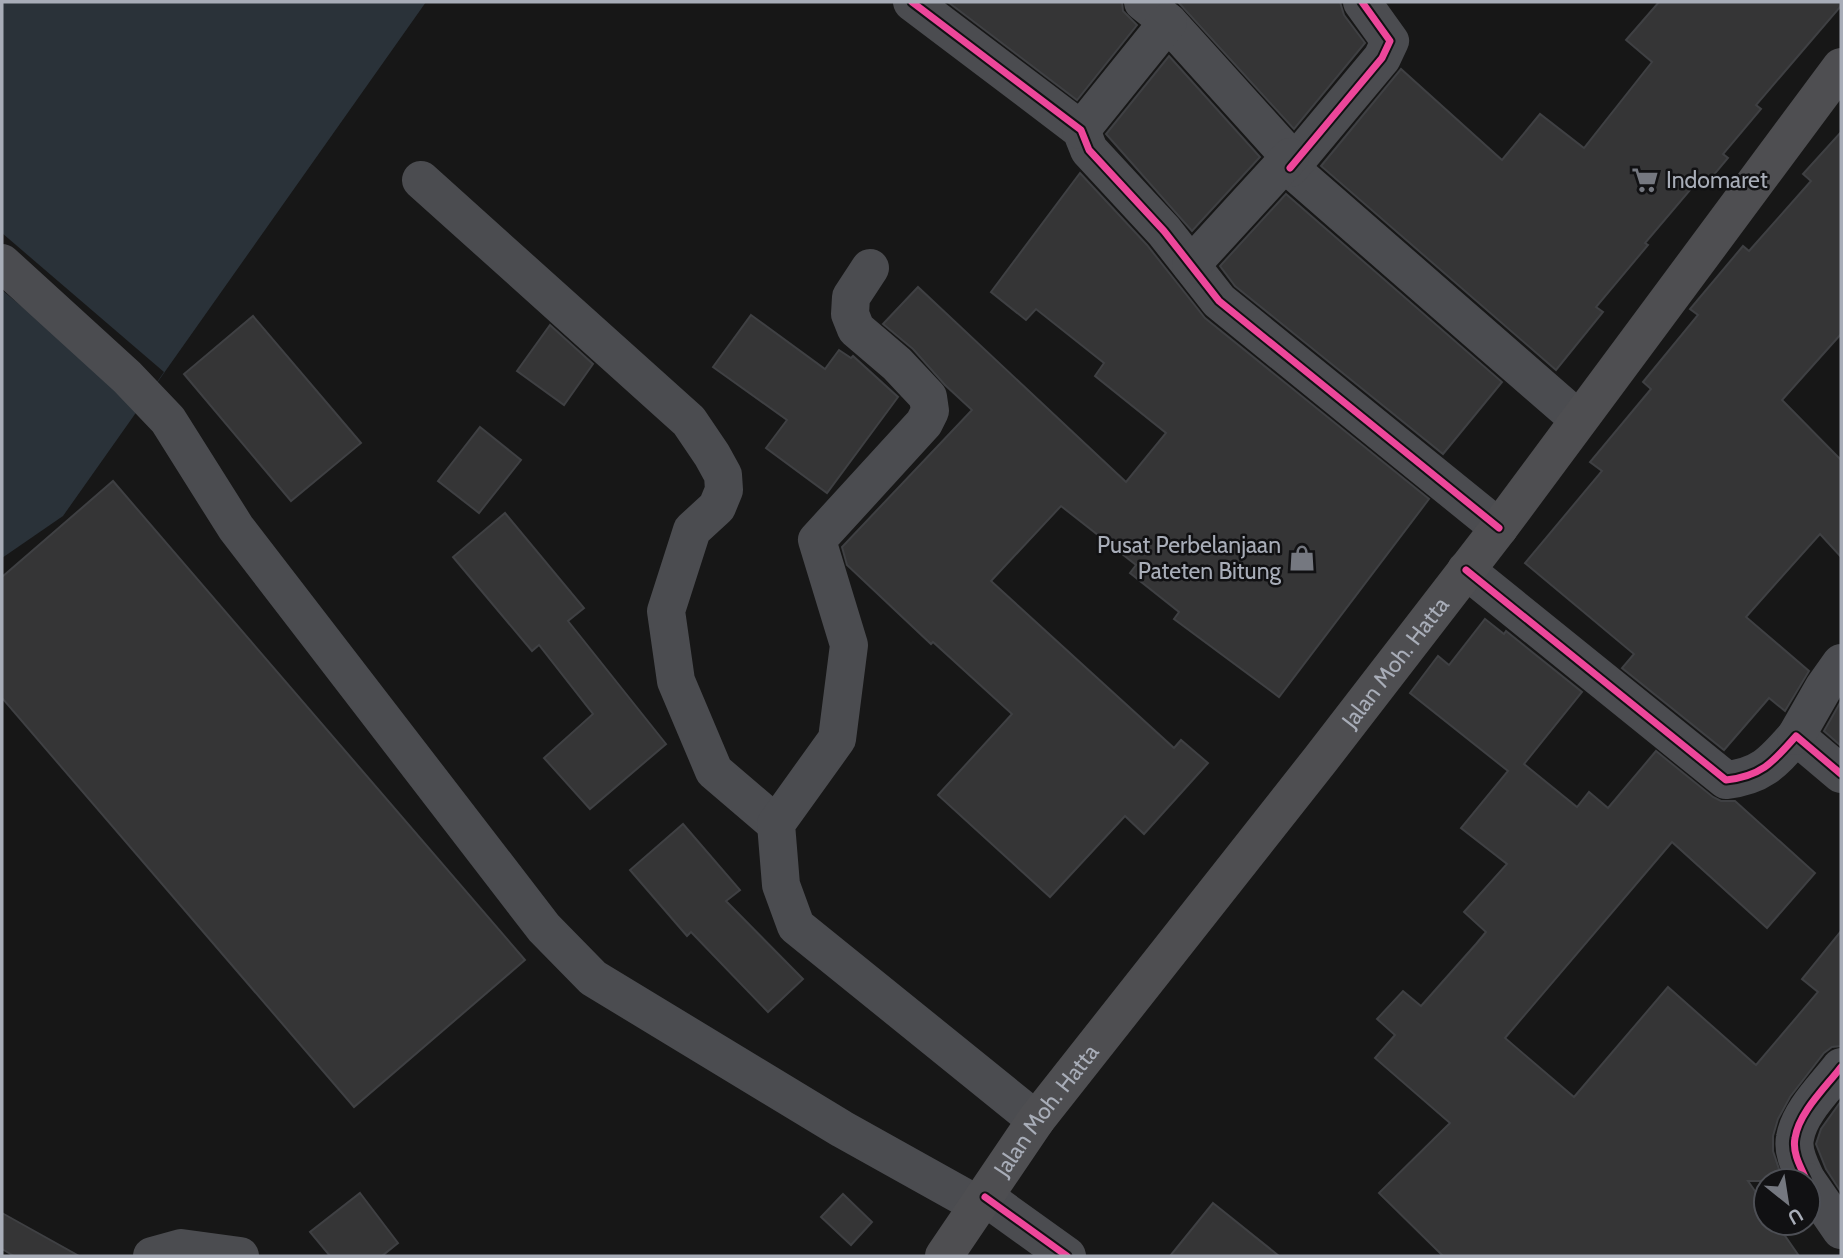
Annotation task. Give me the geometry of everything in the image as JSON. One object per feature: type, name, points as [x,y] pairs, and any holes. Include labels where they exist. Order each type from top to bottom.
[{"type":"highway","name":"Jalan Moh. Hatta","points":[[944,1256],[1036,1120],[1499,528],[1841,67]]},
{"type":"street","points":[[912,2],[1081,130],[1088,150],[1164,231],[1219,300],[1499,528]]},
{"type":"street","points":[[1191,265],[1290,162],[1382,58],[1390,41],[1362,2]]},
{"type":"street","points":[[1081,130],[1155,12],[1290,162],[1578,419]]},
{"type":"street","points":[[421,180],[689,421],[712,454],[723,475],[724,490],[717,507],[692,530],[666,611],[676,681],[714,771],[776,824]]},
{"type":"street","points":[[2,263],[127,377],[168,420],[245,539],[544,928],[593,978],[842,1129],[982,1201],[1067,1256]]},
{"type":"street","points":[[870,268],[851,297],[850,314],[856,329],[897,364],[928,397],[930,411],[924,423],[817,540],[849,645],[837,739],[776,824],[781,885],[796,926],[1036,1120]]},
{"type":"street","points":[[1466,570],[1726,780],[1746,778],[1762,770],[1796,736],[1841,663]]},
{"type":"street","points":[[1796,736],[1841,774]]},
{"type":"street","points":[[1801,1167],[1796,1156],[1795,1138],[1804,1116],[1841,1067]]},
{"type":"street","points":[[1822,1202],[1841,1230]]},
{"type":"street","points":[[152,1256],[181,1248],[240,1256]]},
{"type":"shaded area","points":[[2,2],[426,2],[63,516],[2,558]]},
{"type":"pier","points":[[2,233],[164,372],[141,405],[2,290]]},
{"type":"building","points":[[948,2],[1122,2],[1123,11],[1137,25],[1077,100]]},
{"type":"building","points":[[1178,2],[1340,2],[1344,15],[1365,43],[1294,129]]},
{"type":"building","points":[[1659,2],[1841,2],[1841,6],[1756,105],[1761,109],[1723,154],[1728,158],[1702,189],[1695,184],[1645,243],[1648,245],[1596,307],[1603,312],[1556,370],[1321,166],[1401,69],[1502,160],[1540,114],[1584,148],[1652,62],[1626,40]]},
{"type":"building","points":[[1169,56],[1260,157],[1192,231],[1106,134]]},
{"type":"building","points":[[1841,132],[1841,334],[1782,400],[1841,460],[1841,557],[1820,534],[1746,617],[1809,671],[1785,711],[1769,698],[1724,750],[1622,668],[1634,654],[1525,563],[1602,471],[1590,462],[1651,389],[1643,382],[1698,315],[1690,309],[1743,246],[1749,251],[1811,181],[1803,174]]},
{"type":"building","points":[[1080,173],[1147,245],[1205,318],[1429,499],[1279,697],[1174,619],[1179,612],[1130,573],[1136,565],[1061,506],[991,581],[1174,748],[1181,740],[1208,763],[1144,834],[1125,816],[1050,897],[938,795],[1012,714],[933,642],[931,644],[847,565],[842,547],[972,410],[913,349],[883,324],[918,287],[1126,482],[1166,433],[1095,376],[1104,363],[1036,309],[1026,320],[991,292]]},
{"type":"building","points":[[1286,194],[1502,382],[1443,454],[1235,286],[1220,266]]},
{"type":"building","points":[[751,315],[825,369],[839,350],[851,358],[853,356],[898,397],[827,493],[766,448],[787,420],[713,367]]},
{"type":"building","points":[[253,316],[361,443],[291,501],[184,374]]},
{"type":"building","points":[[550,325],[593,364],[564,405],[517,371]]},
{"type":"building","points":[[480,427],[521,460],[479,513],[438,481]]},
{"type":"building","points":[[113,481],[525,960],[354,1107],[2,698],[2,577]]},
{"type":"building","points":[[505,513],[584,608],[568,621],[666,744],[590,809],[544,758],[593,714],[539,645],[532,651],[453,557]]},
{"type":"building","points":[[1485,619],[1504,634],[1506,631],[1582,692],[1524,764],[1577,807],[1589,792],[1608,808],[1656,751],[1713,797],[1721,801],[1735,801],[1815,873],[1767,928],[1672,842],[1505,1038],[1574,1097],[1668,987],[1756,1065],[1818,992],[1802,979],[1841,931],[1841,1046],[1832,1047],[1824,1053],[1790,1097],[1778,1119],[1773,1136],[1773,1151],[1778,1167],[1752,1167],[1752,1181],[1748,1181],[1752,1187],[1752,1237],[1786,1237],[1799,1256],[1443,1256],[1379,1193],[1450,1123],[1375,1058],[1395,1035],[1377,1019],[1403,991],[1421,1006],[1476,944],[1486,932],[1464,912],[1507,864],[1461,828],[1508,771],[1410,693],[1438,656],[1449,665]]},
{"type":"building","points":[[1841,701],[1841,746],[1824,731]]},
{"type":"building","points":[[683,824],[740,890],[726,901],[803,979],[768,1012],[691,932],[687,936],[630,870]]},
{"type":"building","points":[[1841,1101],[1841,1192],[1826,1169],[1816,1144],[1821,1129]]},
{"type":"building","points":[[360,1193],[398,1243],[382,1256],[330,1256],[310,1232]]},
{"type":"building","points":[[843,1194],[872,1222],[851,1245],[821,1217]]},
{"type":"building","points":[[1213,1203],[1279,1256],[1170,1256]]},
{"type":"building","points":[[2,1213],[79,1256],[14,1256],[2,1249]]},
{"type":"cycle path","points":[[912,2],[1081,130],[1089,150],[1164,231],[1219,301],[1499,528]]},
{"type":"cycle path","points":[[1290,168],[1382,58],[1390,41],[1362,2]]},
{"type":"cycle path","points":[[1466,570],[1726,780],[1749,775],[1766,766],[1796,736],[1841,774]]},
{"type":"cycle path","points":[[1801,1167],[1795,1149],[1798,1128],[1807,1109],[1841,1067]]},
{"type":"cycle path","points":[[985,1197],[1067,1256]]},
{"type":"place","name":"Indomaret","points":[[1645,180]]},
{"type":"place","name":"Pusat Perbelanjaan Pateten Bitung","points":[[1302,558]]}]
